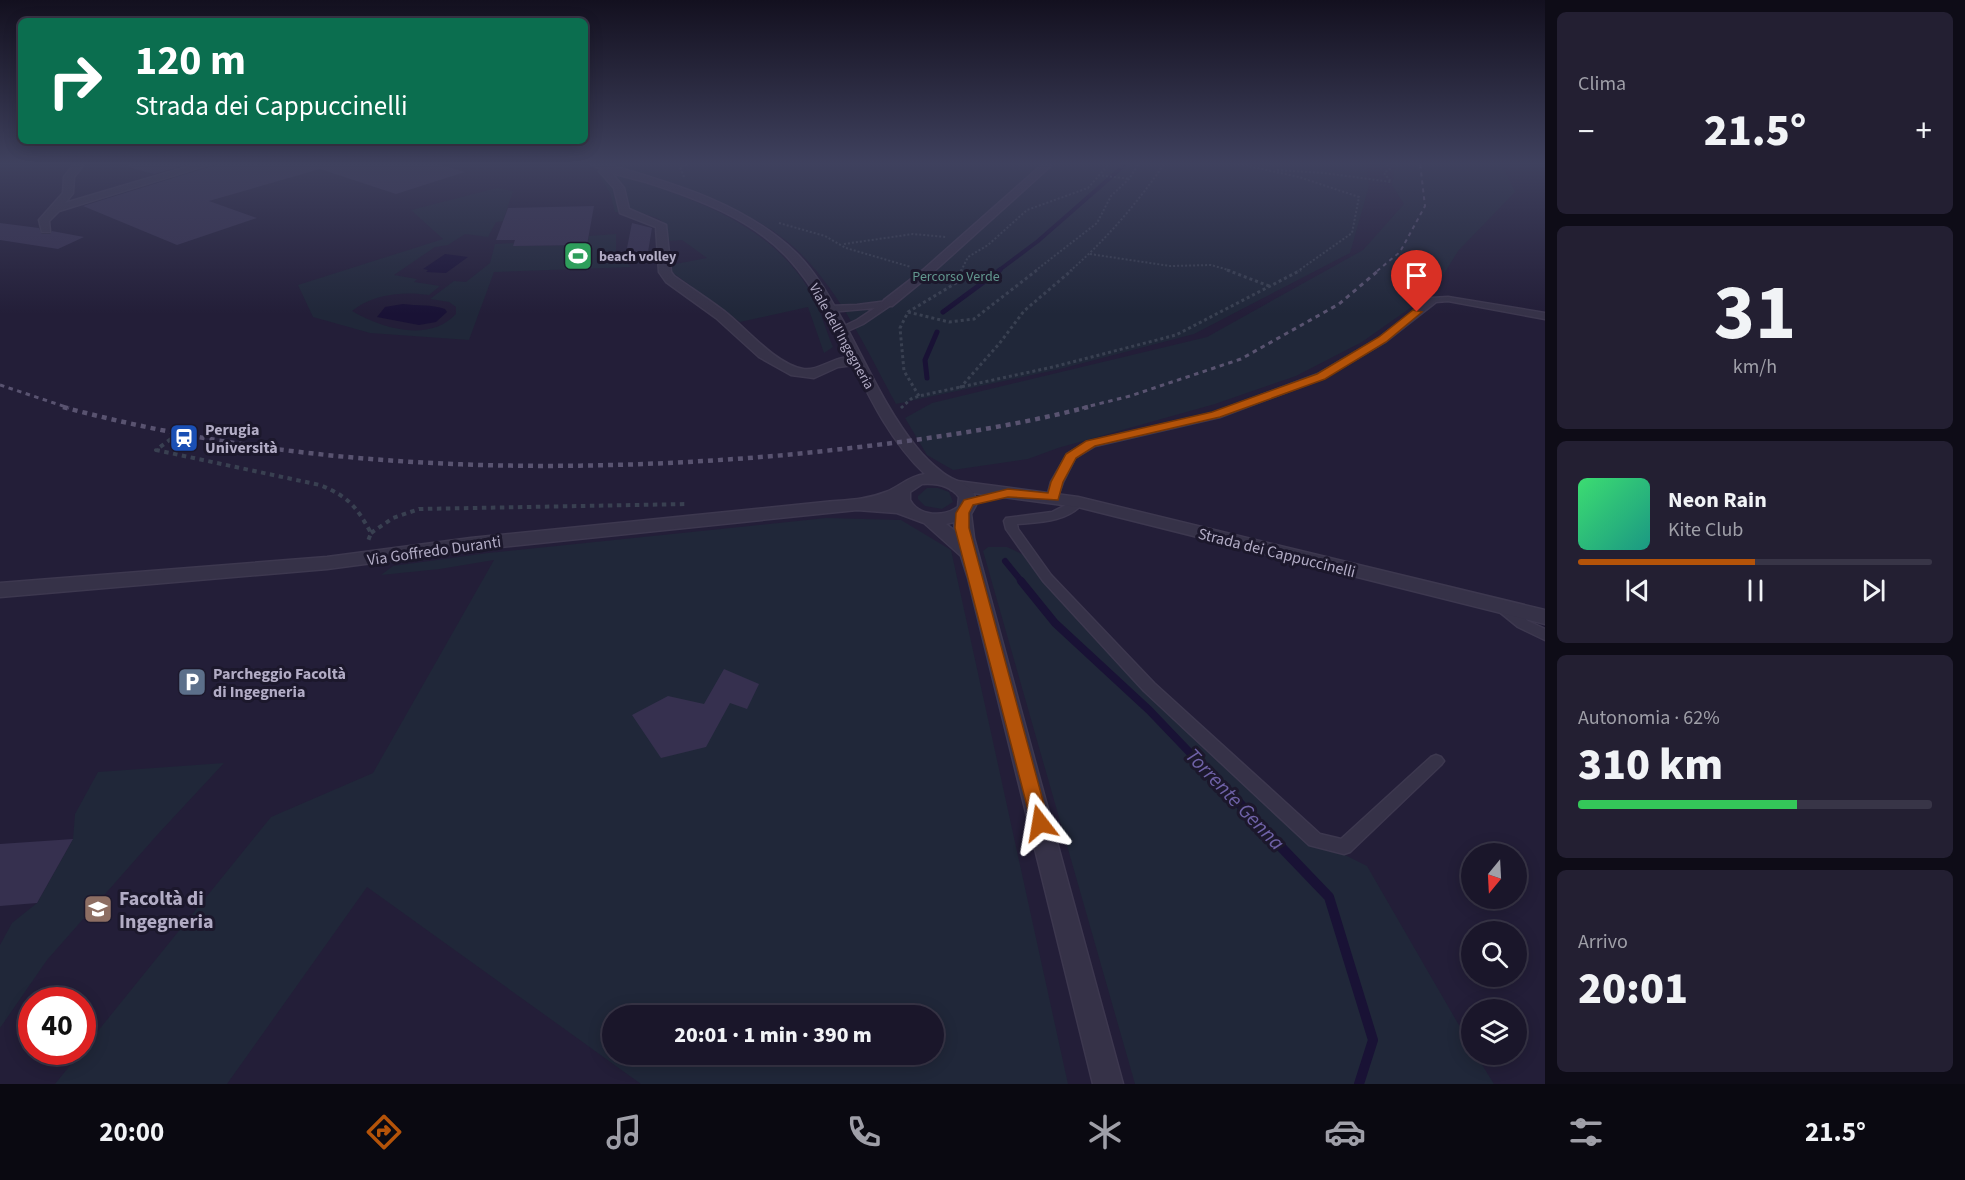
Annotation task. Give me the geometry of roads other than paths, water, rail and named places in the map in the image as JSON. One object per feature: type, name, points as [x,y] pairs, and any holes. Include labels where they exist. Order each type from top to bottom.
[{"type":"street","points":[[46,230],[44,220],[50,214]]},
{"type":"street","points":[[631,214],[661,225],[664,272],[670,279],[720,315],[764,354],[796,372],[814,374],[836,363],[856,361]]},
{"type":"street","name":"Viale dell'Ingegneria","points":[[728,214],[774,239],[812,279],[877,400],[912,452],[948,483]]},
{"type":"street","points":[[888,303],[927,272],[991,214]]},
{"type":"street","points":[[912,452],[914,470],[901,501],[909,511],[930,519],[948,519],[965,508]]},
{"type":"street","points":[[906,487],[923,479],[948,483],[967,496],[962,528],[977,578],[1108,1084]]},
{"type":"street","name":"Strada dei Cappuccinelli","points":[[948,483],[1078,502],[1545,617]]},
{"type":"street","name":"Via Goffredo Duranti","points":[[0,590],[363,559],[517,539],[868,503],[892,496],[906,487]]},
{"type":"street","name":"Strada dei Cappuccinelli","points":[[965,508],[1008,493]]},
{"type":"street","name":"Via Goffredo Duranti","points":[[868,503],[909,511]]},
{"type":"street","points":[[930,519],[968,553]]},
{"type":"lane","points":[[1053,497],[1057,482],[1071,456],[1091,444],[1216,415],[1321,376],[1382,340],[1434,300],[1448,299],[1545,316]]},
{"type":"lane","points":[[829,309],[857,308],[888,303]]},
{"type":"lane","points":[[841,331],[860,322],[888,303]]},
{"type":"lane","points":[[1078,502],[1070,510],[1061,514],[1010,521],[1012,529],[1047,578],[1149,687],[1315,840],[1344,847],[1436,761]]},
{"type":"lane","points":[[1502,608],[1523,624],[1545,636]]},
{"type":"waterway","name":"Torrente Genna","points":[[998,271],[1069,214]]},
{"type":"waterway","name":"Torrente Genna","points":[[943,312],[1000,270]]},
{"type":"waterway","name":"Torrente Genna","points":[[927,378],[925,360],[937,332]]},
{"type":"waterway","name":"Torrente Genna","points":[[1005,561],[1022,582]]},
{"type":"waterway","name":"Torrente Genna","points":[[1021,581],[1055,623],[1149,710],[1239,804]]},
{"type":"waterway","name":"Torrente Genna","points":[[1238,802],[1329,897],[1373,1040],[1359,1084]]},
{"type":"railway","points":[[1377,271],[1400,252],[1421,214]]},
{"type":"railway","points":[[1082,408],[1130,396],[1241,359],[1339,304],[1379,270]]},
{"type":"railway","points":[[0,385],[69,408]]},
{"type":"railway","points":[[63,407],[151,428],[241,444],[331,455],[513,466],[695,462],[785,455],[938,437],[1014,424],[1088,407]]},
{"type":"place","name":"beach volley","points":[[578,256]]},
{"type":"place","name":"Perugia Università","points":[[184,438]]},
{"type":"place","name":"Parcheggio Facoltà di Ingegneria","points":[[192,682]]},
{"type":"place","name":"Facoltà di Ingegneria","points":[[98,909]]},
{"type":"park label","name":"Percorso Verde","points":[[956,276]]}]
